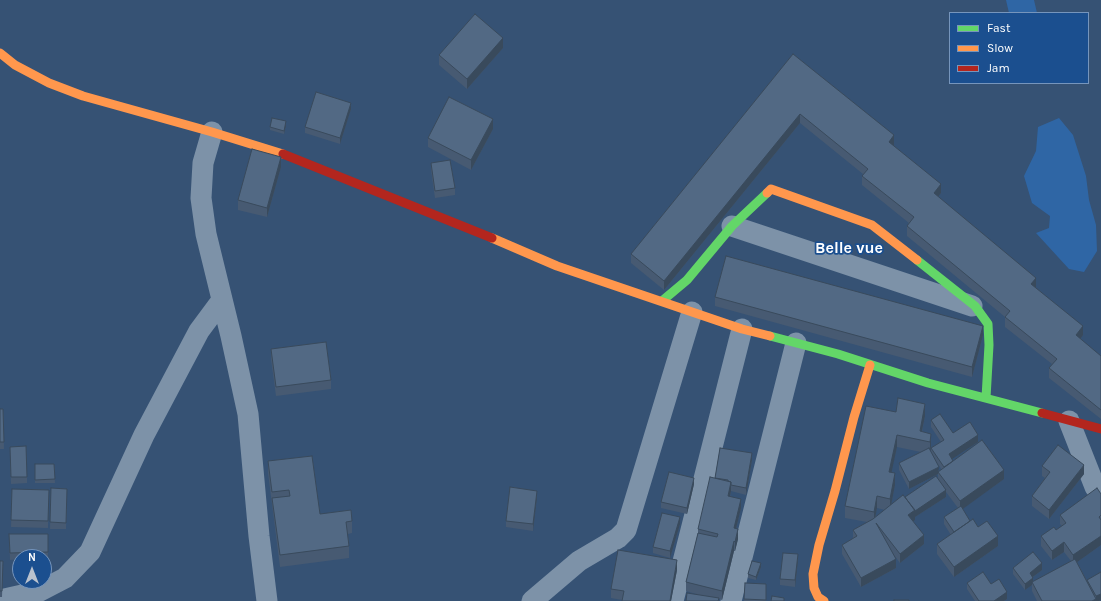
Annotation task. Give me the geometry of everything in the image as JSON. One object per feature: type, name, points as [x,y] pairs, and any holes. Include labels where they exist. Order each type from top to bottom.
[{"type":"main road","points":[[0,53],[15,65],[49,83],[76,93],[256,145],[342,177],[557,266],[662,300],[742,329],[838,354],[928,383],[1101,429]]},
{"type":"main road","points":[[662,300],[687,280],[732,226],[771,189],[872,225],[975,306],[988,324],[989,345],[986,398]]},
{"type":"main road","points":[[816,597],[813,574],[819,545],[870,364]]},
{"type":"street","points":[[212,132],[203,163],[201,198],[206,234],[248,414],[259,536],[267,601]]},
{"type":"street","points":[[732,226],[975,306]]},
{"type":"street","points":[[0,600],[40,591],[65,578],[90,552],[144,435],[199,331],[222,300]]},
{"type":"street","points":[[532,601],[579,561],[618,538],[626,530],[692,312]]},
{"type":"street","points":[[673,601],[742,329]]},
{"type":"street","points":[[731,601],[796,343]]},
{"type":"street","points":[[1069,421],[1095,487],[1101,495]]},
{"type":"shaded area","points":[[1006,0],[1034,0],[1037,12],[1009,12]]},
{"type":"shaded area","points":[[1059,118],[1073,135],[1086,176],[1089,200],[1096,225],[1097,251],[1084,272],[1069,269],[1036,233],[1049,228],[1050,216],[1032,203],[1024,176],[1036,151],[1038,127]]},
{"type":"building","points":[[475,14],[503,38],[467,79],[439,55]]},
{"type":"building","points":[[793,54],[894,135],[889,142],[941,184],[934,193],[1036,278],[1031,284],[1083,326],[1076,335],[1101,356],[1101,410],[1049,368],[1057,359],[1005,317],[1010,311],[907,226],[914,217],[862,176],[868,169],[800,114],[664,281],[631,254]]},
{"type":"building","points":[[316,92],[351,103],[340,138],[305,127]]},
{"type":"building","points":[[449,97],[493,119],[471,160],[428,138]]},
{"type":"building","points":[[272,118],[286,121],[284,131],[270,127]]},
{"type":"building","points":[[252,149],[281,157],[267,208],[238,200]]},
{"type":"building","points":[[450,160],[455,188],[435,191],[431,163]]},
{"type":"building","points":[[726,256],[983,326],[972,367],[715,297]]},
{"type":"building","points":[[326,342],[331,380],[276,387],[271,349]]},
{"type":"building","points":[[898,398],[925,404],[920,431],[931,434],[930,442],[897,435],[889,472],[895,473],[890,499],[877,496],[874,512],[845,506],[866,406],[896,412]]},
{"type":"building","points":[[0,409],[3,409],[4,442],[0,442]]},
{"type":"building","points":[[940,414],[953,433],[970,422],[978,435],[949,454],[953,461],[944,467],[931,448],[944,440],[931,420]]},
{"type":"building","points":[[982,440],[1004,470],[960,501],[938,472]]},
{"type":"building","points":[[1058,445],[1084,465],[1049,510],[1032,496],[1050,472],[1042,466]]},
{"type":"building","points":[[26,446],[27,477],[11,477],[10,447]]},
{"type":"building","points":[[720,448],[752,453],[746,488],[731,485],[731,482],[728,480],[715,478]]},
{"type":"building","points":[[929,448],[939,467],[909,482],[899,463]]},
{"type":"building","points":[[312,456],[320,514],[351,510],[352,521],[346,522],[349,546],[280,555],[272,498],[290,496],[289,490],[272,492],[268,461]]},
{"type":"building","points":[[35,464],[54,464],[55,479],[35,480]]},
{"type":"building","points":[[669,472],[694,478],[687,508],[661,502]]},
{"type":"building","points":[[936,476],[946,490],[915,511],[905,497]]},
{"type":"building","points":[[710,477],[731,482],[728,496],[741,499],[734,528],[738,529],[722,591],[686,582],[698,533],[717,537],[718,534],[698,529]]},
{"type":"building","points":[[510,487],[537,491],[533,524],[506,521]]},
{"type":"building","points":[[51,488],[67,489],[66,523],[50,522]]},
{"type":"building","points":[[1097,488],[1101,494],[1101,515],[1099,517],[1101,520],[1101,536],[1073,555],[1064,542],[1052,551],[1041,536],[1054,527],[1056,530],[1066,523],[1060,515]]},
{"type":"building","points":[[12,489],[49,490],[48,521],[11,520]]},
{"type":"building","points":[[903,495],[915,510],[908,515],[924,535],[900,554],[876,523],[896,559],[861,578],[842,545],[857,536],[853,530],[873,519]]},
{"type":"building","points":[[961,506],[970,521],[954,532],[944,517]]},
{"type":"building","points":[[662,513],[680,517],[670,551],[653,547]]},
{"type":"building","points":[[973,519],[978,527],[987,521],[998,536],[954,567],[937,544]]},
{"type":"building","points":[[9,534],[48,534],[48,549],[12,549],[12,553],[10,553]]},
{"type":"building","points":[[618,550],[677,560],[670,601],[622,601],[624,591],[611,589]]},
{"type":"building","points":[[1033,552],[1042,563],[1030,573],[1033,578],[1025,584],[1013,568]]},
{"type":"building","points":[[783,553],[798,554],[795,580],[780,579]]},
{"type":"building","points":[[1075,559],[1096,599],[1092,601],[1042,601],[1032,582]]},
{"type":"building","points":[[0,561],[3,561],[2,591],[0,591]]},
{"type":"building","points":[[752,561],[761,563],[756,577],[748,574]]},
{"type":"building","points":[[983,572],[991,584],[999,579],[1007,592],[994,601],[979,601],[967,583]]},
{"type":"building","points":[[1101,572],[1101,594],[1096,596],[1087,580]]},
{"type":"building","points":[[745,583],[766,584],[766,600],[744,599]]},
{"type":"building","points":[[687,593],[719,598],[718,601],[686,601]]},
{"type":"building","points":[[772,596],[784,598],[784,601],[771,601]]},
{"type":"building","points":[[909,600],[909,601],[894,601]]},
{"type":"traffic: fast","points":[[662,301],[687,280],[732,226],[767,193]]},
{"type":"traffic: fast","points":[[917,260],[975,306],[988,324],[989,345],[986,398]]},
{"type":"traffic: fast","points":[[770,336],[838,354],[928,383],[1042,413]]},
{"type":"traffic: slow","points":[[0,53],[15,65],[49,83],[83,96],[212,132],[283,154]]},
{"type":"traffic: slow","points":[[767,193],[771,189],[872,225],[917,260]]},
{"type":"traffic: slow","points":[[492,238],[557,266],[742,329],[770,336]]},
{"type":"traffic: slow","points":[[824,601],[818,597],[814,588],[813,574],[819,545],[854,417],[870,365]]},
{"type":"traffic: jam","points":[[283,154],[492,238]]},
{"type":"traffic: jam","points":[[1042,413],[1101,429]]},
{"type":"district","name":"Belle vue","points":[[849,248]]}]
